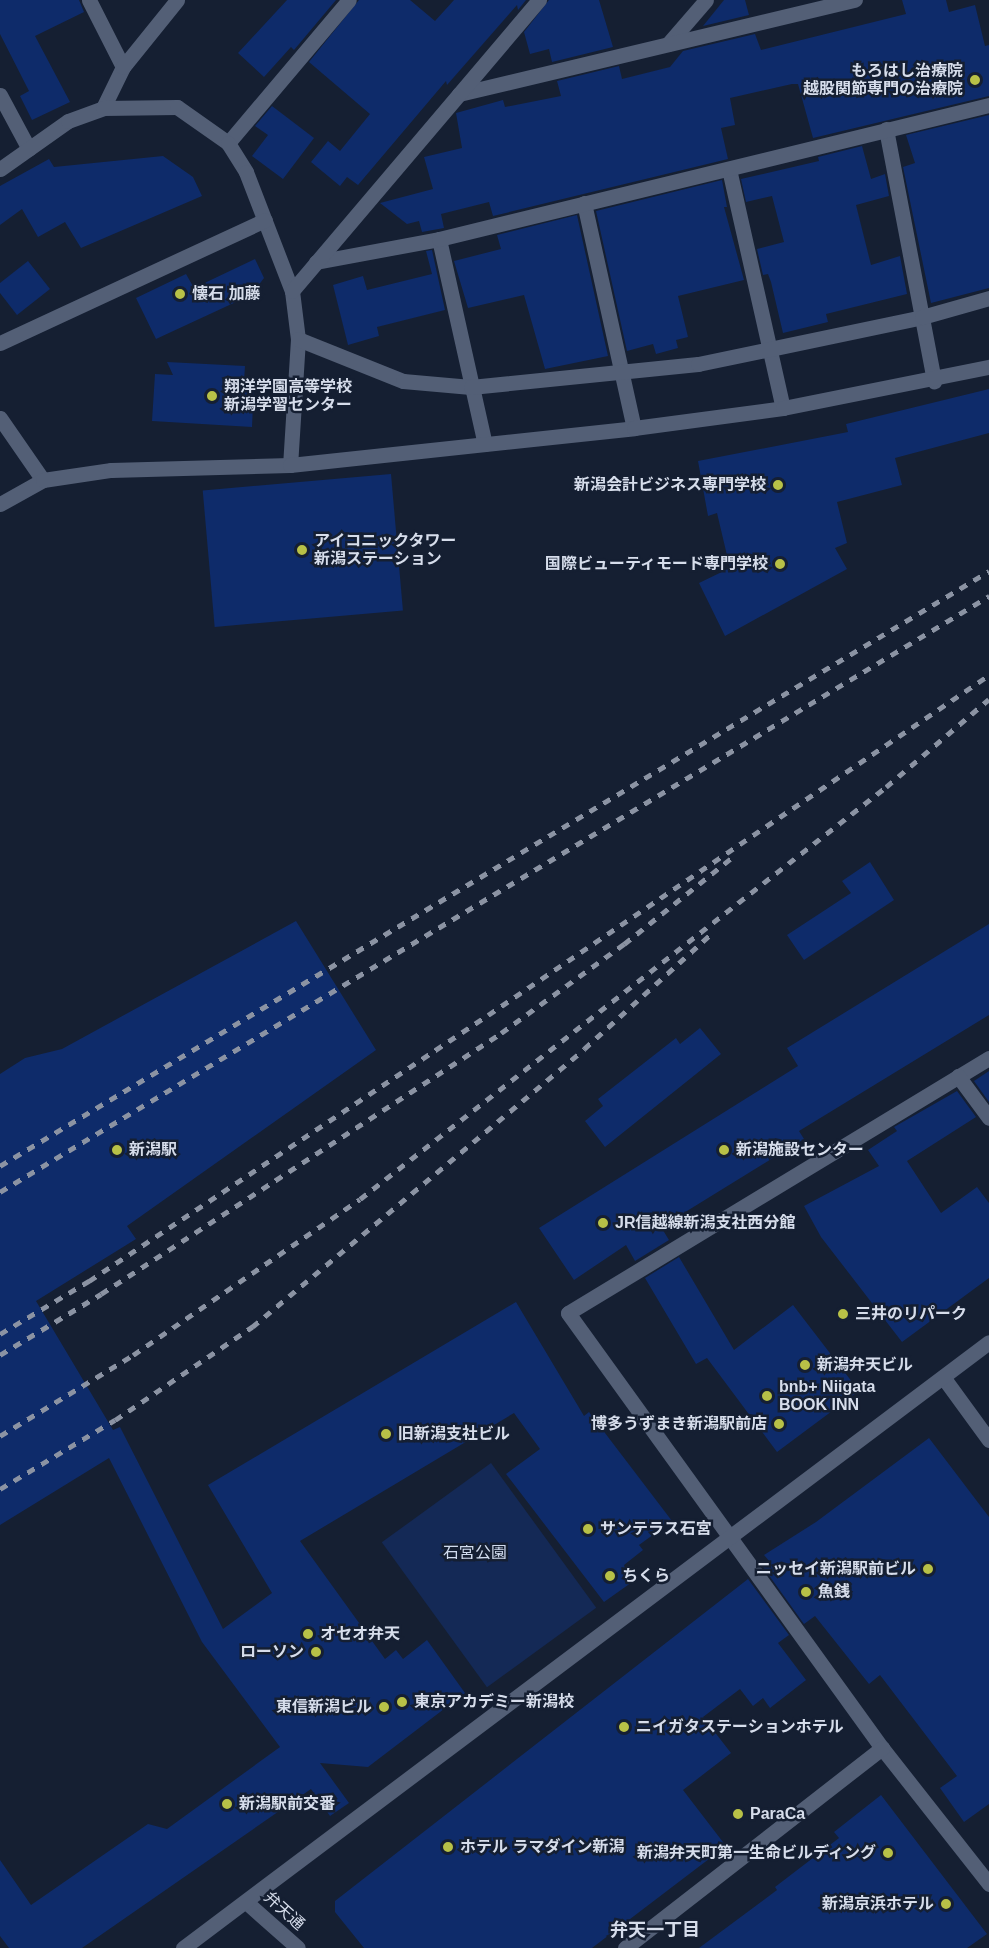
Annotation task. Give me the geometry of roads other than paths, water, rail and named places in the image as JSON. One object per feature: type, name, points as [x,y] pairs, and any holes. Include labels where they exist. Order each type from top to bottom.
[{"type":"street","points":[[89,0],[123,67]]},
{"type":"street","points":[[103,108],[123,67],[177,0]]},
{"type":"street","points":[[228,143],[349,0]]},
{"type":"street","points":[[292,291],[539,0]]},
{"type":"street","points":[[668,44],[706,0]]},
{"type":"street","points":[[459,94],[855,0]]},
{"type":"street","points":[[0,95],[29,149]]},
{"type":"street","points":[[316,262],[439,239],[989,105]]},
{"type":"street","points":[[0,169],[68,121],[103,108],[177,107],[228,143],[246,172],[292,291],[298,339],[290,465]]},
{"type":"street","points":[[886,129],[934,381]]},
{"type":"street","points":[[729,169],[772,350],[783,408]]},
{"type":"street","points":[[584,203],[634,428]]},
{"type":"street","points":[[0,343],[265,220]]},
{"type":"street","points":[[439,239],[485,444]]},
{"type":"street","points":[[298,339],[403,381],[471,387],[698,364],[922,317],[989,298]]},
{"type":"street","points":[[0,504],[43,480],[111,470],[290,465],[634,428],[783,408],[934,381],[989,367]]},
{"type":"street","points":[[0,418],[43,480]]},
{"type":"street","points":[[989,1058],[568,1313],[882,1748],[989,1884]]},
{"type":"street","points":[[958,1076],[989,1118]]},
{"type":"street","points":[[183,1948],[989,1342]]},
{"type":"street","points":[[943,1377],[989,1440]]},
{"type":"street","points":[[625,1948],[882,1748]]},
{"type":"street","name":"弁天通","points":[[246,1902],[298,1948]]},
{"type":"railway","points":[[0,1166],[989,571]]},
{"type":"railway","points":[[0,1192],[989,596]]},
{"type":"railway","points":[[0,1334],[89,1281],[488,1015],[989,675]]},
{"type":"railway","points":[[0,1436],[133,1355],[360,1199],[886,787],[989,699]]},
{"type":"railway","points":[[0,1355],[101,1294],[501,1033],[624,944],[735,855]]},
{"type":"railway","points":[[0,1489],[115,1420],[252,1327],[584,1049],[713,932]]},
{"type":"place","name":"もろはし治療院 越股関節専門の治療院","points":[[975,80]]},
{"type":"place","name":"懐石 加藤","points":[[180,294]]},
{"type":"place","name":"翔洋学園高等学校 新潟学習センター","points":[[212,396]]},
{"type":"place","name":"新潟会計ビジネス専門学校","points":[[778,485]]},
{"type":"place","name":"アイコニックタワー 新潟ステーション","points":[[302,550]]},
{"type":"place","name":"国際ビューティモード専門学校","points":[[780,564]]},
{"type":"place","name":"新潟駅","points":[[117,1150]]},
{"type":"place","name":"新潟施設センター","points":[[724,1150]]},
{"type":"place","name":"JR信越線新潟支社西分館","points":[[603,1223]]},
{"type":"place","name":"三井のリパーク","points":[[843,1314]]},
{"type":"place","name":"新潟弁天ビル","points":[[805,1365]]},
{"type":"place","name":"bnb+ Niigata BOOK INN","points":[[767,1396]]},
{"type":"place","name":"博多うずまき新潟駅前店","points":[[779,1424]]},
{"type":"place","name":"旧新潟支社ビル","points":[[386,1434]]},
{"type":"place","name":"サンテラス石宮","points":[[588,1529]]},
{"type":"place","name":"ニッセイ新潟駅前ビル","points":[[928,1569]]},
{"type":"place","name":"ちくら","points":[[610,1576]]},
{"type":"place","name":"魚銭","points":[[806,1592]]},
{"type":"place","name":"オセオ弁天","points":[[308,1634]]},
{"type":"place","name":"ローソン","points":[[316,1652]]},
{"type":"place","name":"東京アカデミー新潟校","points":[[402,1702]]},
{"type":"place","name":"東信新潟ビル","points":[[384,1707]]},
{"type":"place","name":"ニイガタステーションホテル","points":[[624,1727]]},
{"type":"place","name":"新潟駅前交番","points":[[227,1804]]},
{"type":"place","name":"ParaCa","points":[[738,1814]]},
{"type":"place","name":"ホテル ラマダイン新潟","points":[[448,1847]]},
{"type":"place","name":"新潟弁天町第一生命ビルディング","points":[[888,1853]]},
{"type":"place","name":"新潟京浜ホテル","points":[[946,1904]]},
{"type":"district","name":"弁天一丁目","points":[[655,1930]]},
{"type":"park label","name":"石宮公園","points":[[475,1553]]}]
